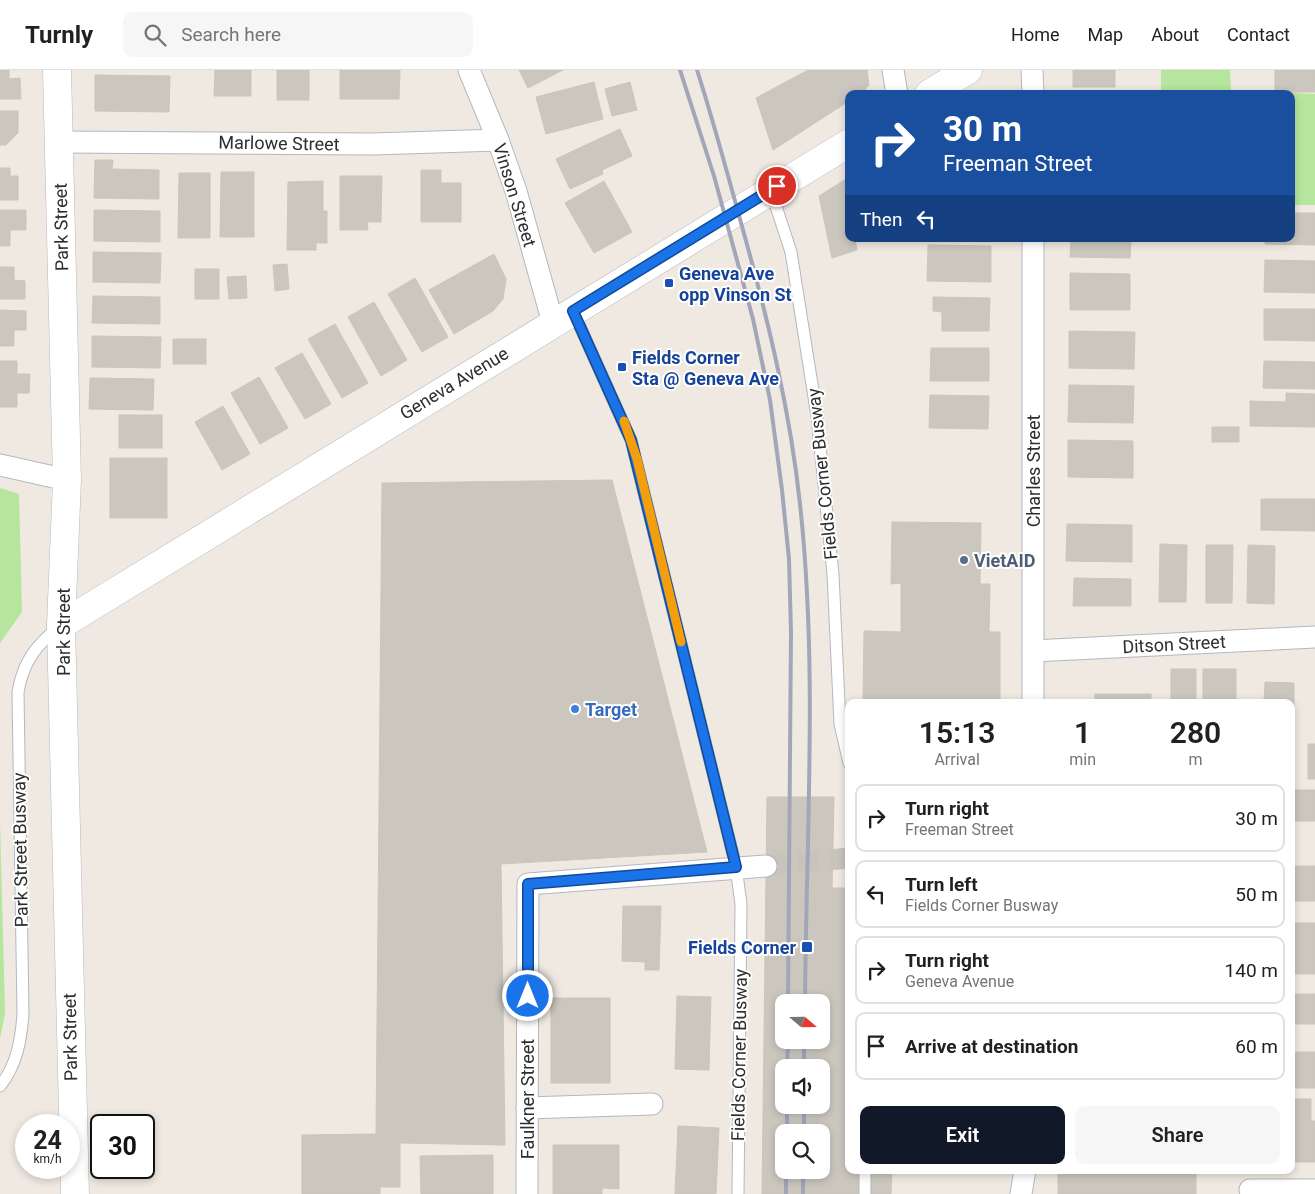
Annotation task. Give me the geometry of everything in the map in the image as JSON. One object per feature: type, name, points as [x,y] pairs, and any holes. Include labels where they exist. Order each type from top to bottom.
[{"type":"main road","name":"Park Street","points":[[57,70],[67,480],[61,625],[75,1194]]},
{"type":"main road","points":[[936,90],[968,70]]},
{"type":"main road","name":"Geneva Avenue","points":[[61,625],[845,145]]},
{"type":"street","name":"Vinson Street","points":[[469,70],[498,140],[563,317]]},
{"type":"street","points":[[893,70],[896,90]]},
{"type":"street","points":[[1032,70],[1033,90]]},
{"type":"street","name":"Marlowe Street","points":[[59,142],[373,144],[498,140]]},
{"type":"street","name":"Charles Street","points":[[1033,242],[1034,699]]},
{"type":"street","points":[[0,465],[67,480]]},
{"type":"street","name":"Ditson Street","points":[[1034,651],[1315,637]]},
{"type":"street","points":[[736,867],[766,866]]},
{"type":"street","name":"Faulkner Street","points":[[527,1194],[528,884],[736,867]]},
{"type":"street","points":[[527,1108],[652,1104]]},
{"type":"street","points":[[1021,1194],[1024,1174]]},
{"type":"street","points":[[1250,1190],[1315,1190]]},
{"type":"lane","name":"Fields Corner Busway","points":[[771,190],[791,252],[812,375],[827,501],[840,724],[845,746]]},
{"type":"lane","name":"Fields Corner Busway","points":[[563,317],[631,440],[736,867],[741,904],[738,1194]]},
{"type":"lane","name":"Park Street Busway","points":[[0,1086],[16,1059],[22,1020],[18,692],[22,672],[31,653],[61,625]]},
{"type":"lane","points":[[865,1174],[865,1194]]},
{"type":"green space","points":[[1161,70],[1230,70],[1231,90],[1161,90]]},
{"type":"green space","points":[[1295,93],[1315,94],[1315,205],[1295,205]]},
{"type":"green space","points":[[0,488],[19,494],[22,612],[0,643]]},
{"type":"green space","points":[[0,821],[5,1013],[0,1039]]},
{"type":"building","points":[[0,70],[9,70],[9,79],[20,78],[21,99],[0,99]]},
{"type":"building","points":[[215,70],[251,70],[251,96],[214,96]]},
{"type":"building","points":[[277,70],[309,70],[309,100],[277,100]]},
{"type":"building","points":[[340,70],[400,70],[399,99],[340,99]]},
{"type":"building","points":[[519,70],[563,70],[528,88]]},
{"type":"building","points":[[808,70],[867,70],[869,85],[865,90],[845,90],[845,104],[773,150],[756,98]]},
{"type":"building","points":[[1073,70],[1115,70],[1115,87],[1073,87]]},
{"type":"building","points":[[1275,70],[1315,70],[1315,92],[1275,90]]},
{"type":"building","points":[[95,75],[170,76],[169,112],[95,111]]},
{"type":"building","points":[[594,82],[603,119],[546,134],[536,97]]},
{"type":"building","points":[[630,82],[637,110],[612,116],[605,89]]},
{"type":"building","points":[[0,111],[18,111],[18,133],[6,145],[0,145]]},
{"type":"building","points":[[620,129],[632,156],[602,170],[603,174],[570,189],[556,159]]},
{"type":"building","points":[[95,160],[113,160],[112,169],[159,170],[159,199],[94,198]]},
{"type":"building","points":[[0,168],[10,168],[10,176],[18,176],[18,200],[0,200]]},
{"type":"building","points":[[421,170],[441,170],[441,183],[461,183],[461,222],[421,222]]},
{"type":"building","points":[[221,172],[254,172],[254,237],[220,237]]},
{"type":"building","points":[[179,173],[210,173],[210,238],[178,238]]},
{"type":"building","points":[[340,176],[382,176],[381,222],[367,222],[368,230],[340,230]]},
{"type":"building","points":[[845,180],[845,242],[856,242],[857,250],[832,258],[819,196]]},
{"type":"building","points":[[323,181],[323,211],[327,211],[327,243],[316,243],[316,250],[287,250],[288,182]]},
{"type":"building","points":[[604,181],[632,232],[594,253],[565,203]]},
{"type":"building","points":[[0,210],[26,210],[26,230],[10,230],[10,246],[0,246]]},
{"type":"building","points":[[94,210],[160,211],[160,242],[94,241]]},
{"type":"building","points":[[1295,213],[1315,213],[1315,245],[1265,244],[1265,242],[1295,242]]},
{"type":"building","points":[[1071,242],[1131,242],[1130,258],[1070,257]]},
{"type":"building","points":[[928,245],[991,246],[991,282],[927,281]]},
{"type":"building","points":[[93,252],[161,253],[160,283],[93,282]]},
{"type":"building","points":[[494,254],[506,279],[503,299],[493,311],[454,334],[429,290]]},
{"type":"building","points":[[1265,260],[1315,261],[1315,293],[1264,292]]},
{"type":"building","points":[[287,264],[289,289],[275,291],[273,265]]},
{"type":"building","points":[[0,267],[14,267],[14,280],[25,281],[25,299],[0,299]]},
{"type":"building","points":[[195,269],[219,269],[219,299],[195,299]]},
{"type":"building","points":[[1070,273],[1130,274],[1130,310],[1070,310]]},
{"type":"building","points":[[246,276],[247,298],[229,299],[227,277]]},
{"type":"building","points":[[415,278],[448,337],[422,352],[388,294]]},
{"type":"building","points":[[93,296],[160,297],[160,324],[92,323]]},
{"type":"building","points":[[933,297],[990,298],[989,331],[942,331],[942,312],[933,311]]},
{"type":"building","points":[[374,302],[407,360],[381,376],[348,317]]},
{"type":"building","points":[[1264,309],[1315,309],[1315,341],[1264,340]]},
{"type":"building","points":[[0,310],[26,311],[26,330],[14,330],[14,346],[0,346]]},
{"type":"building","points":[[335,324],[368,383],[342,398],[308,339]]},
{"type":"building","points":[[1069,331],[1135,332],[1134,369],[1069,368]]},
{"type":"building","points":[[92,336],[161,337],[160,368],[92,367]]},
{"type":"building","points":[[173,339],[206,339],[206,364],[173,364]]},
{"type":"building","points":[[931,348],[989,348],[989,381],[930,381]]},
{"type":"building","points":[[302,353],[331,404],[305,419],[275,368]]},
{"type":"building","points":[[0,361],[17,361],[17,374],[30,374],[29,393],[17,393],[17,407],[0,407]]},
{"type":"building","points":[[1264,361],[1315,362],[1315,389],[1263,388]]},
{"type":"building","points":[[259,377],[288,428],[260,444],[231,393]]},
{"type":"building","points":[[90,378],[154,379],[153,410],[89,409]]},
{"type":"building","points":[[1069,385],[1134,386],[1133,423],[1068,422]]},
{"type":"building","points":[[1286,393],[1315,394],[1315,427],[1250,426],[1250,401],[1286,402]]},
{"type":"building","points":[[930,395],[989,396],[988,429],[929,428]]},
{"type":"building","points":[[223,406],[250,454],[222,470],[195,422]]},
{"type":"building","points":[[119,415],[162,415],[162,448],[119,448]]},
{"type":"building","points":[[1212,427],[1239,427],[1239,442],[1212,442]]},
{"type":"building","points":[[1068,440],[1133,441],[1133,478],[1068,477]]},
{"type":"building","points":[[110,458],[167,458],[167,518],[110,518]]},
{"type":"building","points":[[612,480],[707,852],[501,864],[505,1145],[400,1143],[400,1187],[380,1187],[380,1194],[302,1194],[302,1135],[376,1134],[382,483]]},
{"type":"building","points":[[1261,499],[1315,499],[1315,531],[1261,530]]},
{"type":"building","points":[[892,522],[981,523],[980,584],[990,584],[989,632],[1000,632],[1000,699],[863,699],[864,631],[901,632],[901,583],[891,584]]},
{"type":"building","points":[[1067,524],[1132,525],[1132,562],[1066,561]]},
{"type":"building","points":[[1160,544],[1187,545],[1186,602],[1159,602]]},
{"type":"building","points":[[1206,545],[1233,545],[1232,603],[1206,603]]},
{"type":"building","points":[[1248,545],[1275,546],[1274,604],[1247,603]]},
{"type":"building","points":[[1074,578],[1131,579],[1131,606],[1073,606]]},
{"type":"building","points":[[1171,669],[1196,669],[1196,699],[1171,699]]},
{"type":"building","points":[[1203,669],[1236,669],[1236,699],[1203,699]]},
{"type":"building","points":[[1265,682],[1294,683],[1294,699],[1264,699]]},
{"type":"building","points":[[1095,694],[1151,694],[1151,699],[1095,699]]},
{"type":"building","points":[[1308,744],[1315,744],[1315,779],[1308,779]]},
{"type":"building","points":[[1295,790],[1315,790],[1315,821],[1295,821]]},
{"type":"building","name":"Fields Corner","points":[[767,797],[834,797],[832,888],[845,888],[845,1174],[892,1174],[891,1194],[762,1194]]},
{"type":"building","points":[[1295,866],[1315,866],[1315,901],[1295,901]]},
{"type":"building","points":[[623,906],[661,906],[659,970],[645,970],[645,962],[622,961]]},
{"type":"building","points":[[1295,923],[1315,923],[1315,974],[1295,974]]},
{"type":"building","points":[[1295,994],[1315,994],[1315,1024],[1295,1024]]},
{"type":"building","points":[[677,996],[711,997],[709,1070],[675,1069]]},
{"type":"building","points":[[551,998],[610,998],[610,1083],[551,1083]]},
{"type":"building","points":[[1295,1052],[1315,1052],[1315,1088],[1295,1088]]},
{"type":"building","points":[[1295,1099],[1311,1099],[1311,1121],[1315,1121],[1315,1162],[1295,1162]]},
{"type":"building","points":[[678,1126],[719,1128],[716,1194],[675,1194]]},
{"type":"building","points":[[553,1145],[619,1145],[619,1189],[602,1188],[602,1194],[553,1194]]},
{"type":"building","points":[[493,1155],[493,1194],[421,1194],[420,1156]]},
{"type":"building","points":[[1058,1174],[1196,1174],[1196,1194],[1058,1194]]},
{"type":"tunnel","points":[[766,866],[845,858]]},
{"type":"railway","points":[[680,70],[714,176],[753,319],[770,400],[782,490],[789,559],[791,632],[788,994]]},
{"type":"railway","points":[[697,70],[769,331],[796,469],[809,628],[810,753],[805,994]]},
{"type":"railway","points":[[787,1059],[788,1049]]},
{"type":"railway","points":[[804,1049],[804,1059]]},
{"type":"railway","points":[[787,1114],[787,1124]]},
{"type":"railway","points":[[804,1114],[804,1124]]},
{"type":"railway","points":[[786,1179],[786,1194]]},
{"type":"railway","points":[[803,1179],[803,1194]]},
{"type":"slow traffic","points":[[624,421],[637,459],[681,642]]},
{"type":"place","name":"Geneva Ave opp Vinson St","points":[[669,283]]},
{"type":"place","name":"Fields Corner Sta @ Geneva Ave","points":[[622,367]]},
{"type":"place","name":"VietAID","points":[[964,560]]},
{"type":"place","name":"Target","points":[[575,709]]},
{"type":"place","name":"Fields Corner","points":[[807,947]]},
{"type":"route","points":[[528,996],[528,884],[736,867],[631,440],[624,420],[573,311],[777,186]]}]
